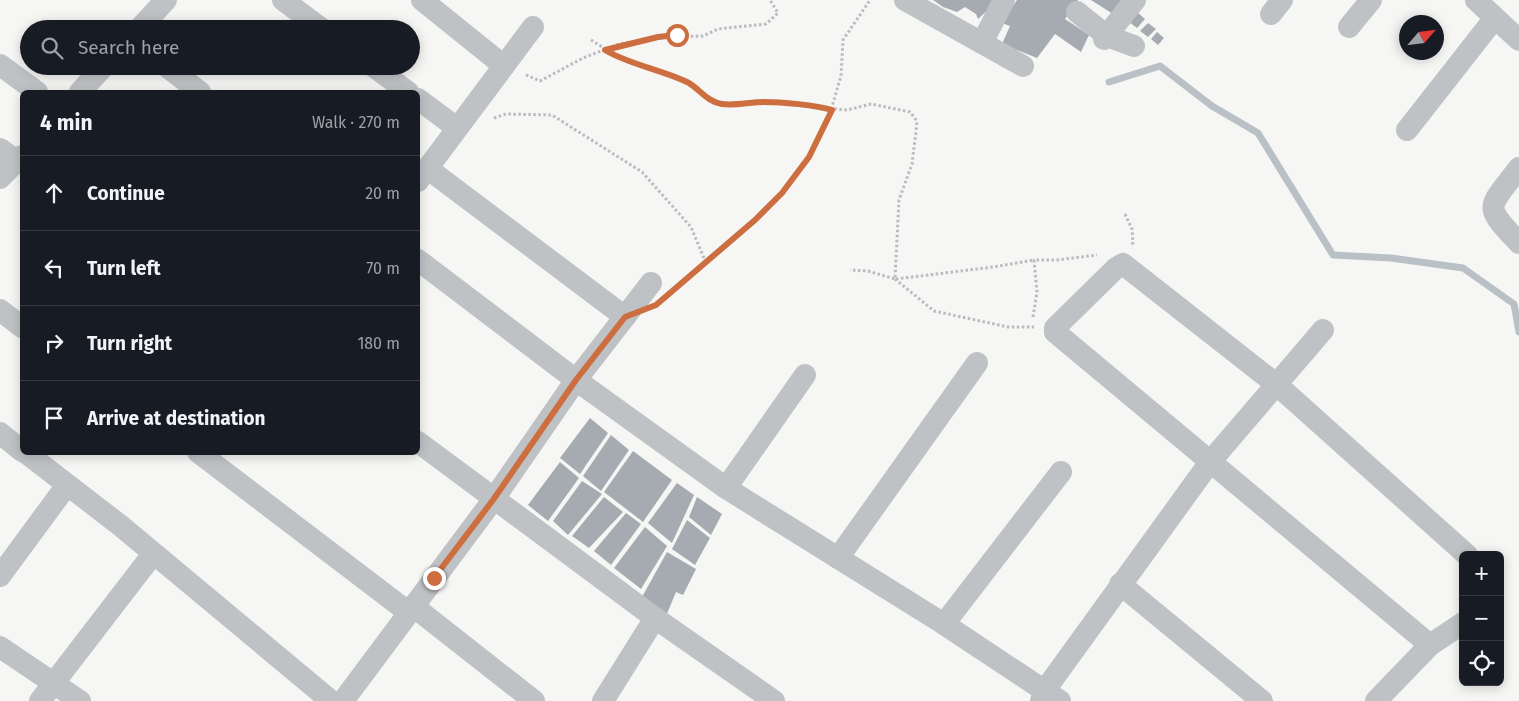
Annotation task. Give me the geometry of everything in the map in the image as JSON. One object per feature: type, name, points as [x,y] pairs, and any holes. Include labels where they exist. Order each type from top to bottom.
[{"type":"street","points":[[147,20],[166,0]]},
{"type":"street","points":[[283,0],[310,20]]},
{"type":"street","points":[[422,0],[504,66]]},
{"type":"street","points":[[905,0],[1023,66]]},
{"type":"street","points":[[982,43],[1004,0]]},
{"type":"street","points":[[1106,37],[1135,0]]},
{"type":"street","points":[[1349,27],[1370,0]]},
{"type":"street","points":[[1476,0],[1494,19],[1519,40]]},
{"type":"street","points":[[1077,12],[1106,37],[1134,46]]},
{"type":"street","points":[[1407,130],[1494,19]]},
{"type":"street","points":[[533,27],[422,174],[625,317]]},
{"type":"street","points":[[0,65],[34,90]]},
{"type":"street","points":[[82,90],[96,75]]},
{"type":"street","points":[[178,75],[197,90]]},
{"type":"street","points":[[385,75],[405,90]]},
{"type":"street","points":[[420,100],[457,128]]},
{"type":"street","points":[[0,178],[13,156]]},
{"type":"street","points":[[1519,168],[1494,201],[1492,210],[1495,217],[1519,243]]},
{"type":"street","points":[[420,262],[576,380],[726,488],[944,624],[1049,697],[1120,584],[1210,462],[1323,330]]},
{"type":"street","points":[[1430,646],[1055,332],[1055,328],[1116,268],[1123,264],[1276,384],[1463,551]]},
{"type":"street","points":[[343,701],[493,500],[576,380],[625,317],[660,288]]},
{"type":"street","points":[[0,310],[20,325]]},
{"type":"street","points":[[838,558],[977,363]]},
{"type":"street","points":[[726,488],[805,375]]},
{"type":"street","points":[[0,434],[20,449]]},
{"type":"street","points":[[420,444],[493,500],[655,618],[774,701]]},
{"type":"street","points":[[28,455],[68,485],[332,701]]},
{"type":"street","points":[[213,457],[410,609],[534,701]]},
{"type":"street","points":[[944,624],[1061,472]]},
{"type":"street","points":[[0,576],[68,485]]},
{"type":"street","points":[[40,701],[153,554]]},
{"type":"street","points":[[1120,584],[1262,701]]},
{"type":"street","points":[[603,701],[655,618]]},
{"type":"street","points":[[1376,701],[1430,646],[1459,626]]},
{"type":"street","points":[[0,648],[80,701]]},
{"type":"path","points":[[504,66],[540,81],[583,58],[605,50],[658,37],[703,36],[718,29],[766,24],[778,14],[770,0]]},
{"type":"path","points":[[660,288],[706,263],[782,193],[809,157],[832,110],[841,76],[843,40],[870,0]]},
{"type":"path","points":[[591,40],[618,57],[665,72],[689,83],[705,97],[721,104],[764,102],[819,106],[832,110],[847,110],[871,104],[910,112],[917,121],[912,164],[899,200],[895,280]]},
{"type":"path","points":[[457,128],[506,114],[552,115],[642,172],[691,227],[706,263]]},
{"type":"path","points":[[1125,214],[1132,229],[1133,243],[1125,247]]},
{"type":"path","points":[[895,280],[1034,260],[1057,260],[1098,255]]},
{"type":"path","points":[[1030,327],[1036,300],[1034,260]]},
{"type":"path","points":[[850,270],[868,272],[895,280],[934,311],[1008,327],[1055,328]]},
{"type":"building","points":[[933,0],[993,0],[990,8],[978,19],[976,14],[965,7],[957,12],[943,7]]},
{"type":"building","points":[[1017,0],[1078,0],[1065,19],[1089,35],[1081,52],[1055,34],[1037,58],[1002,44],[1010,26],[1002,23]]},
{"type":"building","points":[[1091,0],[1125,0],[1113,14]]},
{"type":"building","points":[[1137,12],[1145,19],[1137,28],[1129,22]]},
{"type":"building","points":[[1148,23],[1156,29],[1148,37],[1140,31]]},
{"type":"building","points":[[1157,32],[1164,38],[1158,45],[1151,39]]},
{"type":"building","points":[[590,418],[608,433],[580,474],[560,458]]},
{"type":"building","points":[[611,435],[629,450],[601,491],[583,476]]},
{"type":"building","points":[[633,451],[672,480],[643,522],[604,492]]},
{"type":"building","points":[[560,462],[579,478],[548,521],[528,505]]},
{"type":"building","points":[[582,481],[602,494],[568,535],[553,521]]},
{"type":"building","points":[[677,483],[694,495],[672,543],[648,523]]},
{"type":"building","points":[[604,497],[623,512],[589,548],[572,536]]},
{"type":"building","points":[[697,497],[722,514],[711,535],[689,517]]},
{"type":"building","points":[[626,513],[641,524],[611,565],[594,551]]},
{"type":"building","points":[[687,520],[710,538],[695,565],[672,549]]},
{"type":"building","points":[[645,527],[667,546],[641,589],[614,568]]},
{"type":"building","points":[[667,552],[696,569],[683,595],[676,592],[666,616],[642,597]]},
{"type":"waterway","points":[[1109,82],[1160,66],[1212,106],[1258,133],[1333,255],[1391,258],[1463,268],[1514,304],[1519,332]]},
{"type":"route","points":[[434,578],[493,500],[576,380],[625,317],[656,305],[725,247],[782,193],[809,157],[832,110],[819,106],[798,106],[764,102],[721,104],[705,97],[689,83],[665,72],[618,57],[605,50],[620,44],[677,35]]}]
